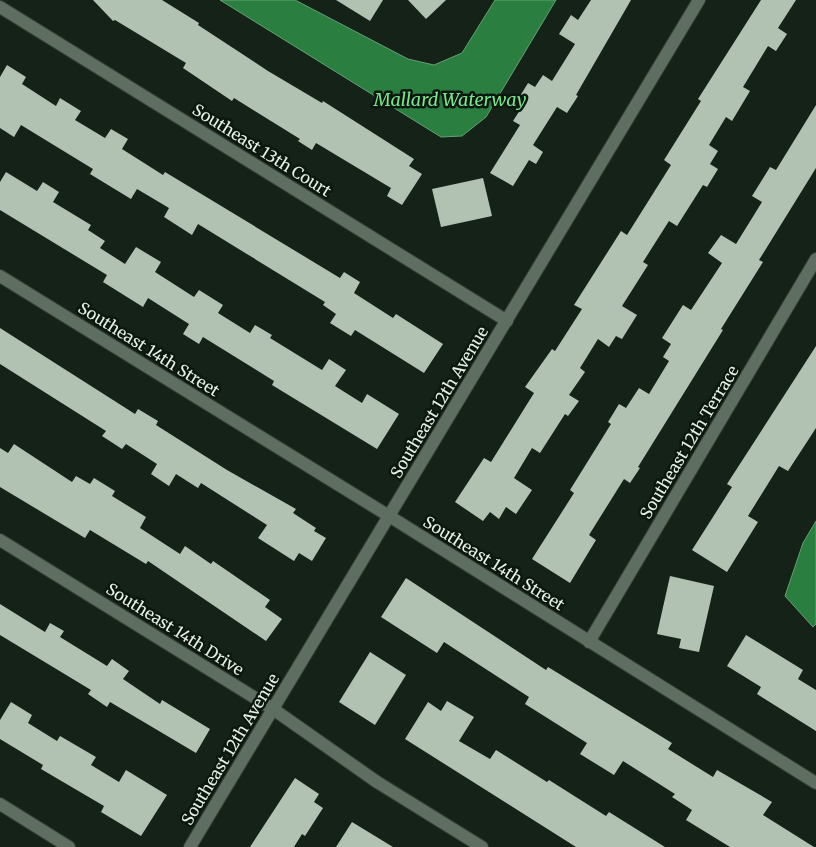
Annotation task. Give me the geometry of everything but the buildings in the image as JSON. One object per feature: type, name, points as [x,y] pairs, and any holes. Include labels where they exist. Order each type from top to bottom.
[{"type":"street","name":"Southeast 12th Avenue","points":[[190,847],[699,0]]},
{"type":"street","name":"Southeast 13th Court","points":[[0,7],[507,321]]},
{"type":"street","name":"Southeast 12th Terrace","points":[[589,642],[816,259]]},
{"type":"street","name":"Southeast 14th Street","points":[[0,276],[389,516],[816,784]]},
{"type":"street","name":"Southeast 14th Drive","points":[[0,540],[273,709],[377,782],[482,847]]},
{"type":"street","points":[[0,804],[69,847]]},
{"type":"water","name":"Mallard Waterway","points":[[220,0],[295,0],[408,59],[434,65],[462,53],[495,0],[556,0],[486,117],[462,136],[441,137]]},
{"type":"water","points":[[816,521],[816,624],[813,627],[785,596],[803,543]]}]
